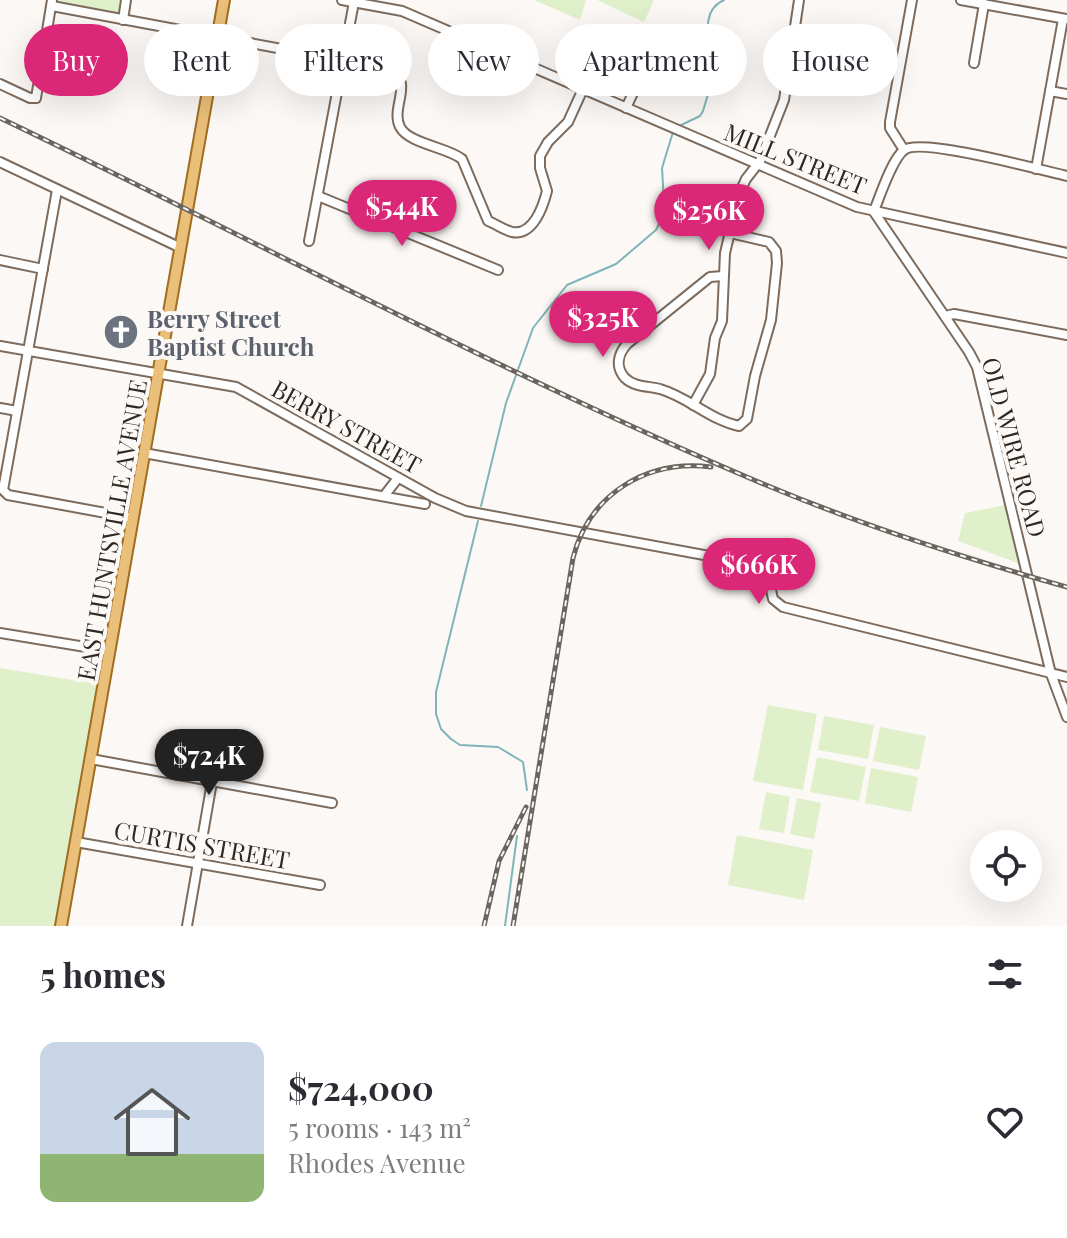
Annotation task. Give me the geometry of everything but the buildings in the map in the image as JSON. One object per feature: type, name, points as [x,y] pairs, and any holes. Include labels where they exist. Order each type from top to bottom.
[{"type":"main road","name":"EAST HUNTSVILLE AVENUE","points":[[220,24],[224,0]]},
{"type":"main road","name":"EAST HUNTSVILLE AVENUE","points":[[61,926],[208,96]]},
{"type":"street","points":[[123,20],[126,0]]},
{"type":"street","name":"MILL STREET","points":[[342,0],[402,11],[555,77]]},
{"type":"street","points":[[693,405],[710,374],[715,338],[722,321],[723,276],[741,187],[756,165],[784,100],[799,0]]},
{"type":"street","points":[[904,150],[890,128],[890,122],[912,0]]},
{"type":"street","points":[[961,0],[1065,19],[1036,169]]},
{"type":"street","points":[[350,24],[354,2]]},
{"type":"street","points":[[0,84],[36,98],[52,3],[144,24]]},
{"type":"street","points":[[974,63],[984,4]]},
{"type":"street","points":[[1050,91],[1067,94]]},
{"type":"street","points":[[309,241],[337,96]]},
{"type":"street","points":[[399,96],[397,117],[401,128],[410,137],[462,159],[488,221],[514,232],[525,230],[533,223],[547,191],[540,156],[548,142],[568,122],[580,96]]},
{"type":"street","name":"MILL STREET","points":[[599,96],[857,207],[1067,253]]},
{"type":"street","points":[[626,108],[632,96]]},
{"type":"street","points":[[874,211],[897,158],[912,146],[936,147],[1067,176]]},
{"type":"street","points":[[0,164],[181,248]]},
{"type":"street","points":[[57,190],[17,411],[3,467],[4,493],[133,518]]},
{"type":"street","points":[[318,196],[498,270]]},
{"type":"street","name":"OLD WIRE ROAD","points":[[874,211],[977,367],[1051,674],[1067,717]]},
{"type":"street","points":[[723,276],[710,277],[627,344],[620,354],[619,366],[629,381],[668,392],[735,426],[742,426],[747,419],[771,320],[776,292],[776,251],[763,239],[730,233]]},
{"type":"street","points":[[0,260],[43,269]]},
{"type":"street","points":[[945,316],[954,314],[1067,335]]},
{"type":"street","name":"BERRY STREET","points":[[0,346],[236,387],[451,506],[758,565],[767,571],[773,599],[783,607],[1067,677]]},
{"type":"street","points":[[0,408],[17,411]]},
{"type":"street","points":[[144,453],[425,504]]},
{"type":"street","points":[[384,496],[398,478]]},
{"type":"street","points":[[0,633],[110,651]]},
{"type":"street","points":[[91,759],[332,803]]},
{"type":"street","points":[[187,926],[212,782]]},
{"type":"street","name":"CURTIS STREET","points":[[76,842],[320,885]]},
{"type":"green space","points":[[52,0],[126,0],[123,20],[52,6]]},
{"type":"green space","points":[[534,0],[586,0],[580,20]]},
{"type":"green space","points":[[597,0],[654,0],[644,22]]},
{"type":"green space","points":[[1011,504],[1026,566],[958,541],[965,513]]},
{"type":"green space","points":[[0,668],[103,685],[61,926],[0,926]]},
{"type":"green space","points":[[768,705],[817,714],[803,790],[753,781]]},
{"type":"green space","points":[[824,716],[874,725],[868,759],[818,750]]},
{"type":"green space","points":[[880,727],[926,736],[919,770],[873,761]]},
{"type":"green space","points":[[817,757],[866,767],[859,801],[810,792]]},
{"type":"green space","points":[[871,768],[918,777],[911,812],[865,803]]},
{"type":"green space","points":[[766,792],[790,797],[784,833],[759,829]]},
{"type":"green space","points":[[797,798],[821,803],[814,839],[790,834]]},
{"type":"green space","points":[[737,835],[813,850],[804,900],[728,885]]},
{"type":"waterway","points":[[677,127],[700,116],[703,111],[713,72],[708,20],[716,5],[724,0]]},
{"type":"waterway","points":[[481,506],[506,403],[533,328],[567,285],[616,264],[656,230],[664,202],[662,168],[673,132]]},
{"type":"waterway","points":[[478,521],[436,692],[436,714],[441,729],[460,745],[498,747],[523,762],[527,790]]},
{"type":"waterway","points":[[505,926],[517,836]]},
{"type":"railway","points":[[0,118],[465,347],[652,435],[786,493],[865,523],[1067,587]]},
{"type":"railway","points":[[513,926],[573,558],[581,535],[607,499],[643,475],[687,466],[711,467]]},
{"type":"railway","points":[[484,926],[499,861],[526,807]]},
{"type":"place","name":"Berry Street Baptist Church","points":[[121,332]]}]
